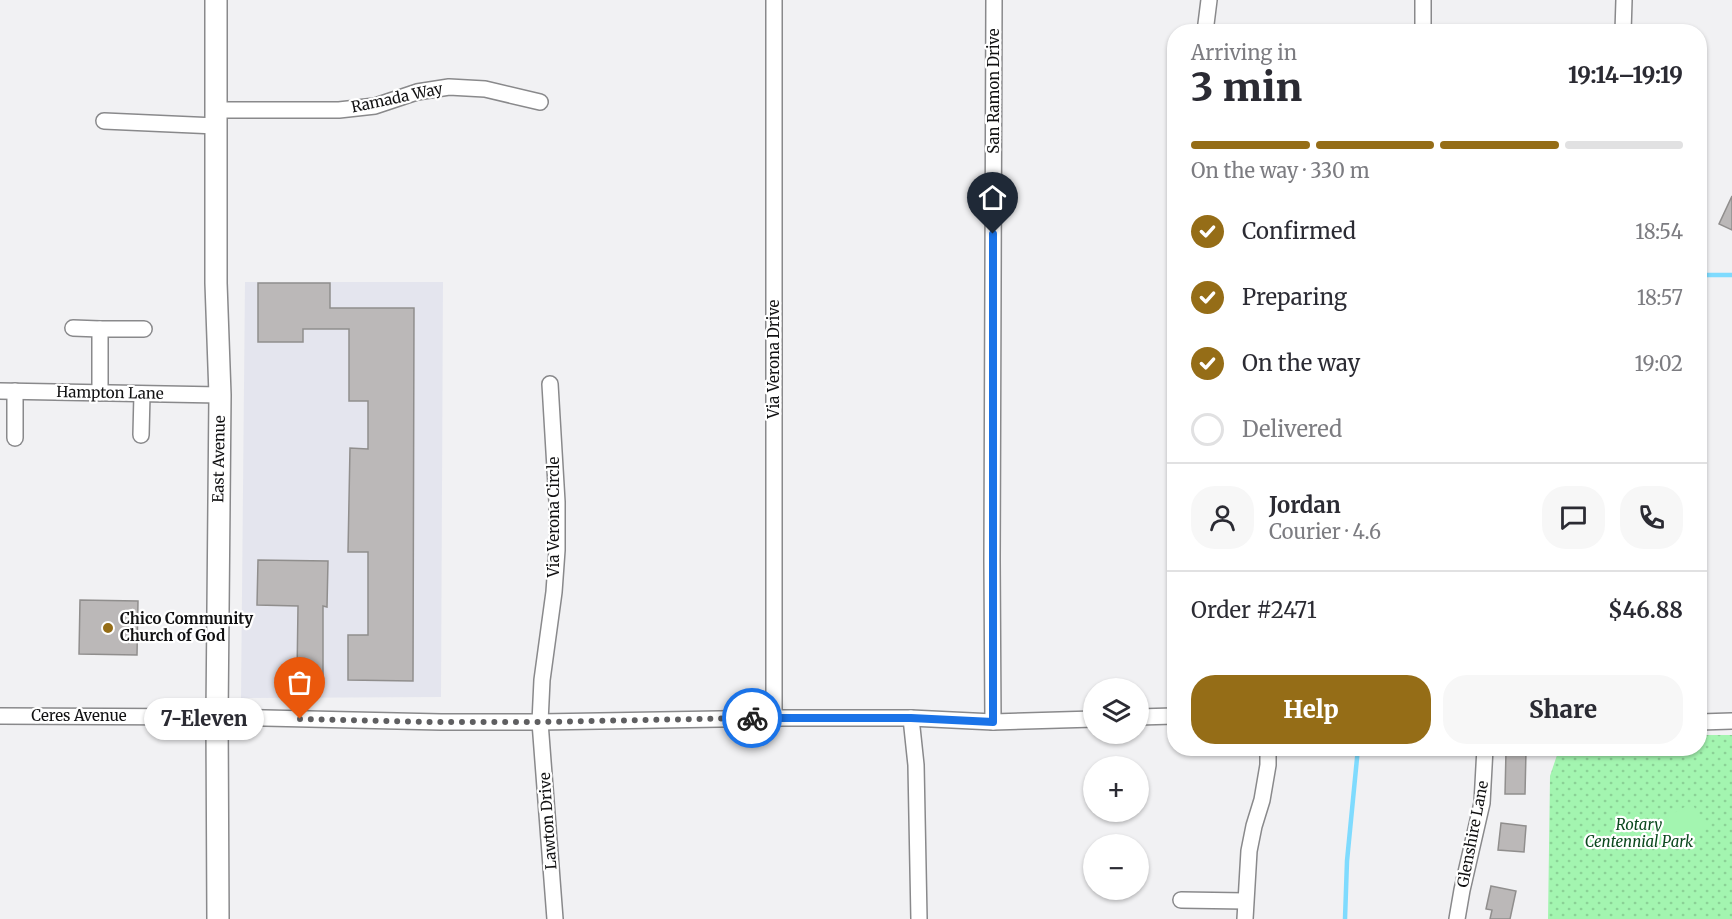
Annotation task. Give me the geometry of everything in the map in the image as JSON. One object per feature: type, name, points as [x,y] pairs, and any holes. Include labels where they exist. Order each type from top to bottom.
[{"type":"main road","name":"East Avenue","points":[[216,0],[216,283],[220,395],[218,919]]},
{"type":"street","name":"Via Verona Drive","points":[[774,0],[774,718]]},
{"type":"street","name":"San Ramon Drive","points":[[993,722],[994,0]]},
{"type":"street","points":[[1206,24],[1209,0]]},
{"type":"street","points":[[1423,0],[1423,24]]},
{"type":"street","points":[[1623,24],[1624,0]]},
{"type":"street","name":"Ramada Way","points":[[104,121],[339,111],[375,106],[417,92],[449,87],[485,88],[540,102]]},
{"type":"street","points":[[73,328],[144,329]]},
{"type":"street","points":[[100,329],[100,393]]},
{"type":"street","name":"Via Verona Circle","points":[[540,722],[542,680],[554,592],[557,550],[557,502],[550,384]]},
{"type":"street","points":[[7,391],[15,438]]},
{"type":"street","name":"Hampton Lane","points":[[7,391],[220,395]]},
{"type":"street","points":[[141,435],[142,394]]},
{"type":"street","name":"Ceres Avenue","points":[[0,716],[217,717],[425,722],[774,718],[911,718],[993,722],[1083,719]]},
{"type":"street","points":[[1149,717],[1167,717]]},
{"type":"street","points":[[911,718],[916,765],[919,919]]},
{"type":"street","name":"Lawton Drive","points":[[540,722],[555,919]]},
{"type":"street","points":[[1707,722],[1732,722]]},
{"type":"street","points":[[1245,919],[1249,851],[1262,800],[1268,756]]},
{"type":"street","name":"Glenshire Lane","points":[[1457,919],[1482,803],[1485,756]]},
{"type":"street","points":[[1181,900],[1245,901]]},
{"type":"shaded area","points":[[245,282],[443,282],[441,697],[241,698]]},
{"type":"green space","name":"Rotary Centennial Park","points":[[1707,735],[1732,735],[1732,919],[1548,919],[1550,776],[1557,756],[1707,756]]},
{"type":"green space","points":[[1692,803],[1706,829],[1665,852],[1650,826]]},
{"type":"building","points":[[1732,196],[1732,230],[1719,224]]},
{"type":"building","points":[[258,283],[330,283],[330,308],[414,308],[413,681],[348,680],[348,635],[368,635],[368,552],[348,552],[350,448],[368,449],[368,401],[349,401],[349,329],[303,329],[303,342],[258,342]]},
{"type":"building","points":[[258,560],[328,561],[327,607],[323,606],[323,676],[297,676],[298,606],[257,605]]},
{"type":"building","name":"Chico Community Church of God","points":[[80,600],[138,601],[137,655],[79,654]]},
{"type":"building","points":[[1506,756],[1526,756],[1525,794],[1505,794]]},
{"type":"building","points":[[1501,823],[1526,826],[1524,852],[1498,850]]},
{"type":"building","points":[[1491,886],[1516,891],[1510,919],[1490,919],[1492,910],[1486,909]]},
{"type":"waterway","points":[[1707,275],[1732,275]]},
{"type":"waterway","points":[[1345,919],[1347,861],[1357,756]]},
{"type":"way so far","points":[[300,719],[540,722],[752,718]]},
{"type":"place","name":"Chico Community Church of God","points":[[108,628]]},
{"type":"place","name":"7-Eleven","points":[[300,719]]},
{"type":"route","points":[[752,718],[911,718],[993,722],[993,234]]}]
